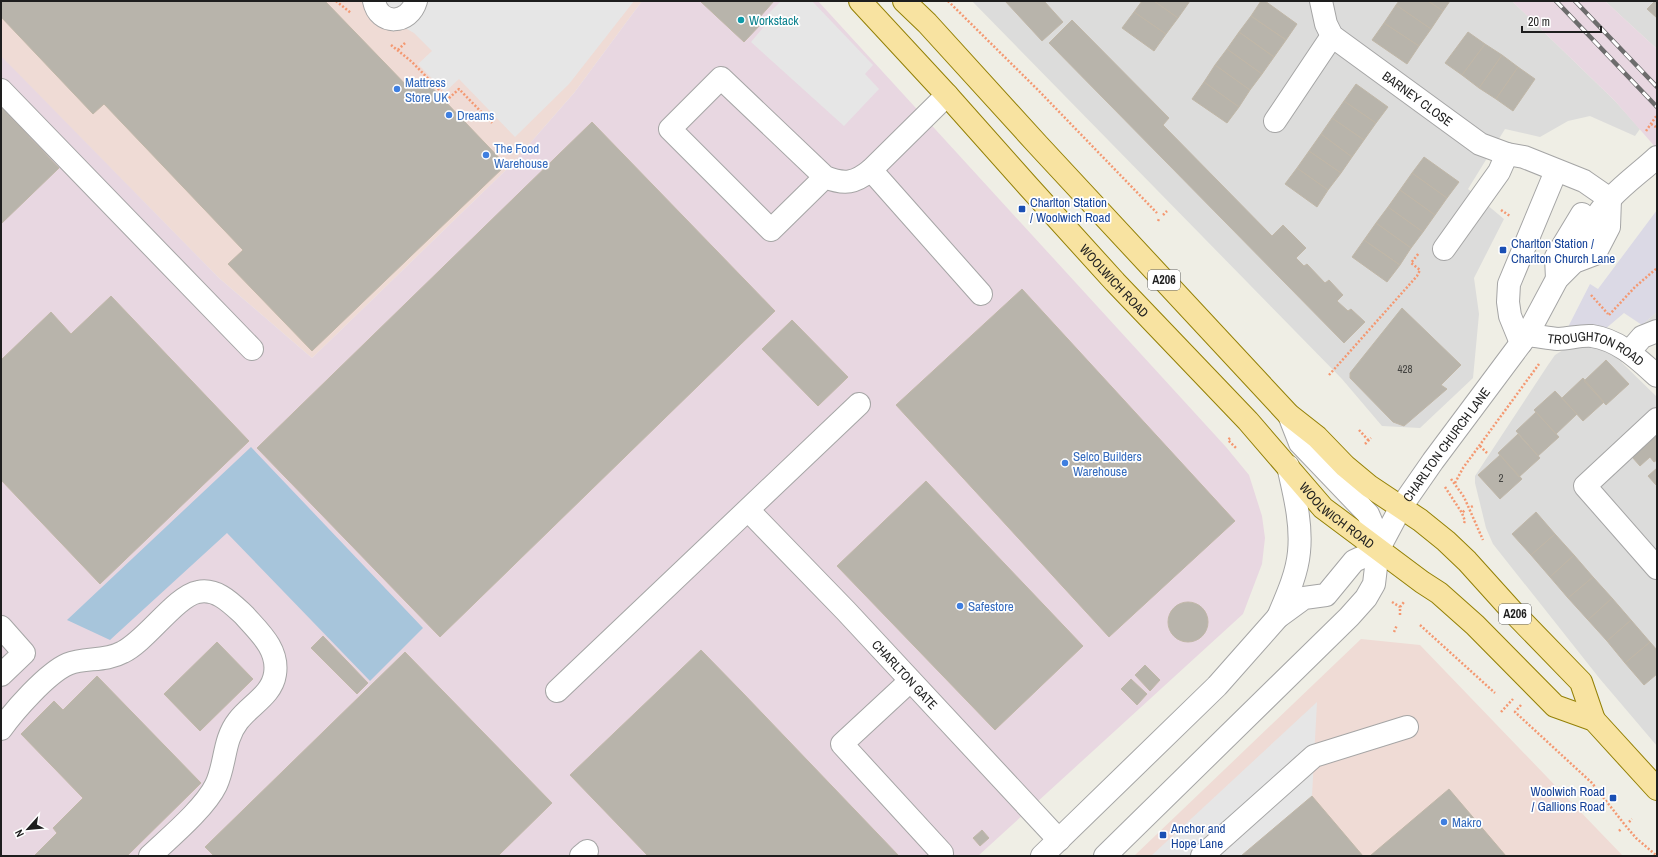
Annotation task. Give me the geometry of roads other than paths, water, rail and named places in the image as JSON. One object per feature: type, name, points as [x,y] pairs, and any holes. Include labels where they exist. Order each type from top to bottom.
[{"type":"main road","name":"WOOLWICH ROAD","points":[[860,1],[947,95],[1115,282],[1248,421],[1288,466],[1322,508],[1439,593],[1475,625],[1555,706],[1594,720]]},
{"type":"main road","name":"WOOLWICH ROAD","points":[[904,1],[927,23],[1289,416],[1317,437],[1345,466],[1369,486],[1420,520],[1452,546],[1581,682],[1594,720],[1657,789]]},
{"type":"street","points":[[374,1],[376,9],[386,18],[400,19],[411,12],[416,1]]},
{"type":"street","points":[[1275,121],[1332,36],[1326,24],[1320,1]]},
{"type":"street","name":"BARNEY CLOSE","points":[[1332,36],[1480,144],[1507,154],[1524,157],[1584,181],[1610,199]]},
{"type":"street","points":[[825,177],[771,230],[670,129],[721,78],[825,177],[837,182],[851,182],[864,176],[871,170],[947,95]]},
{"type":"street","points":[[1,90],[252,349]]},
{"type":"street","points":[[1444,249],[1498,172],[1507,154]]},
{"type":"street","name":"CHARLTON CHURCH LANE","points":[[1378,550],[1401,507],[1433,461],[1524,339],[1557,279],[1574,262],[1589,229],[1610,199],[1657,157]]},
{"type":"street","points":[[871,170],[981,294]]},
{"type":"street","points":[[1524,339],[1510,316],[1508,302],[1509,284],[1556,171]]},
{"type":"street","name":"CHARLTON CHURCH LANE","points":[[1557,279],[1556,257],[1578,219],[1585,210],[1610,199]]},
{"type":"street","points":[[1629,352],[1642,337],[1657,331]]},
{"type":"street","name":"TROUGHTON ROAD","points":[[1524,339],[1557,339],[1592,336],[1621,347],[1657,376]]},
{"type":"street","points":[[557,691],[749,511],[859,404]]},
{"type":"street","name":"WOOLWICH ROAD","points":[[1289,416],[1300,443],[1368,514],[1374,528],[1378,550]]},
{"type":"street","points":[[1657,420],[1585,486],[1657,568]]},
{"type":"street","points":[[1278,617],[1295,572],[1299,552],[1296,501],[1288,466]]},
{"type":"street","name":"CHARLTON GATE","points":[[749,511],[840,605],[1059,840]]},
{"type":"street","points":[[1042,856],[1217,686],[1278,617],[1304,598],[1326,596],[1354,561],[1378,550]]},
{"type":"street","points":[[1105,856],[1349,617],[1366,598],[1374,584],[1378,550]]},
{"type":"street","points":[[1,729],[14,712],[54,673],[68,664],[83,660],[99,660],[115,657],[130,649],[177,604],[196,592],[211,591],[224,597],[236,607],[268,641],[274,656],[275,674],[268,691],[238,720],[229,735],[221,772],[216,786],[204,803],[150,856]]},
{"type":"street","points":[[1,627],[24,653],[1,675]]},
{"type":"street","points":[[910,681],[842,744],[942,853]]},
{"type":"street","points":[[1202,856],[1314,756],[1408,727]]},
{"type":"water","points":[[251,447],[423,628],[370,681],[227,533],[110,640],[67,620]]},
{"type":"railway","points":[[1556,1],[1657,107]]},
{"type":"railway","points":[[1575,1],[1657,87]]},
{"type":"place","name":"Workstack","points":[[741,20]]},
{"type":"place","name":"Mattress Store UK","points":[[397,89]]},
{"type":"place","name":"Dreams","points":[[449,115]]},
{"type":"place","name":"The Food Warehouse","points":[[486,155]]},
{"type":"place","name":"Charlton Station / Woolwich Road","points":[[1022,209]]},
{"type":"place","name":"Charlton Station / Charlton Church Lane","points":[[1503,250]]},
{"type":"place","name":"Selco Builders Warehouse","points":[[1065,463]]},
{"type":"place","name":"Safestore","points":[[960,606]]},
{"type":"place","name":"Woolwich Road / Gallions Road","points":[[1613,798]]},
{"type":"place","name":"Makro","points":[[1444,822]]},
{"type":"place","name":"Anchor and Hope Lane","points":[[1163,835]]}]
